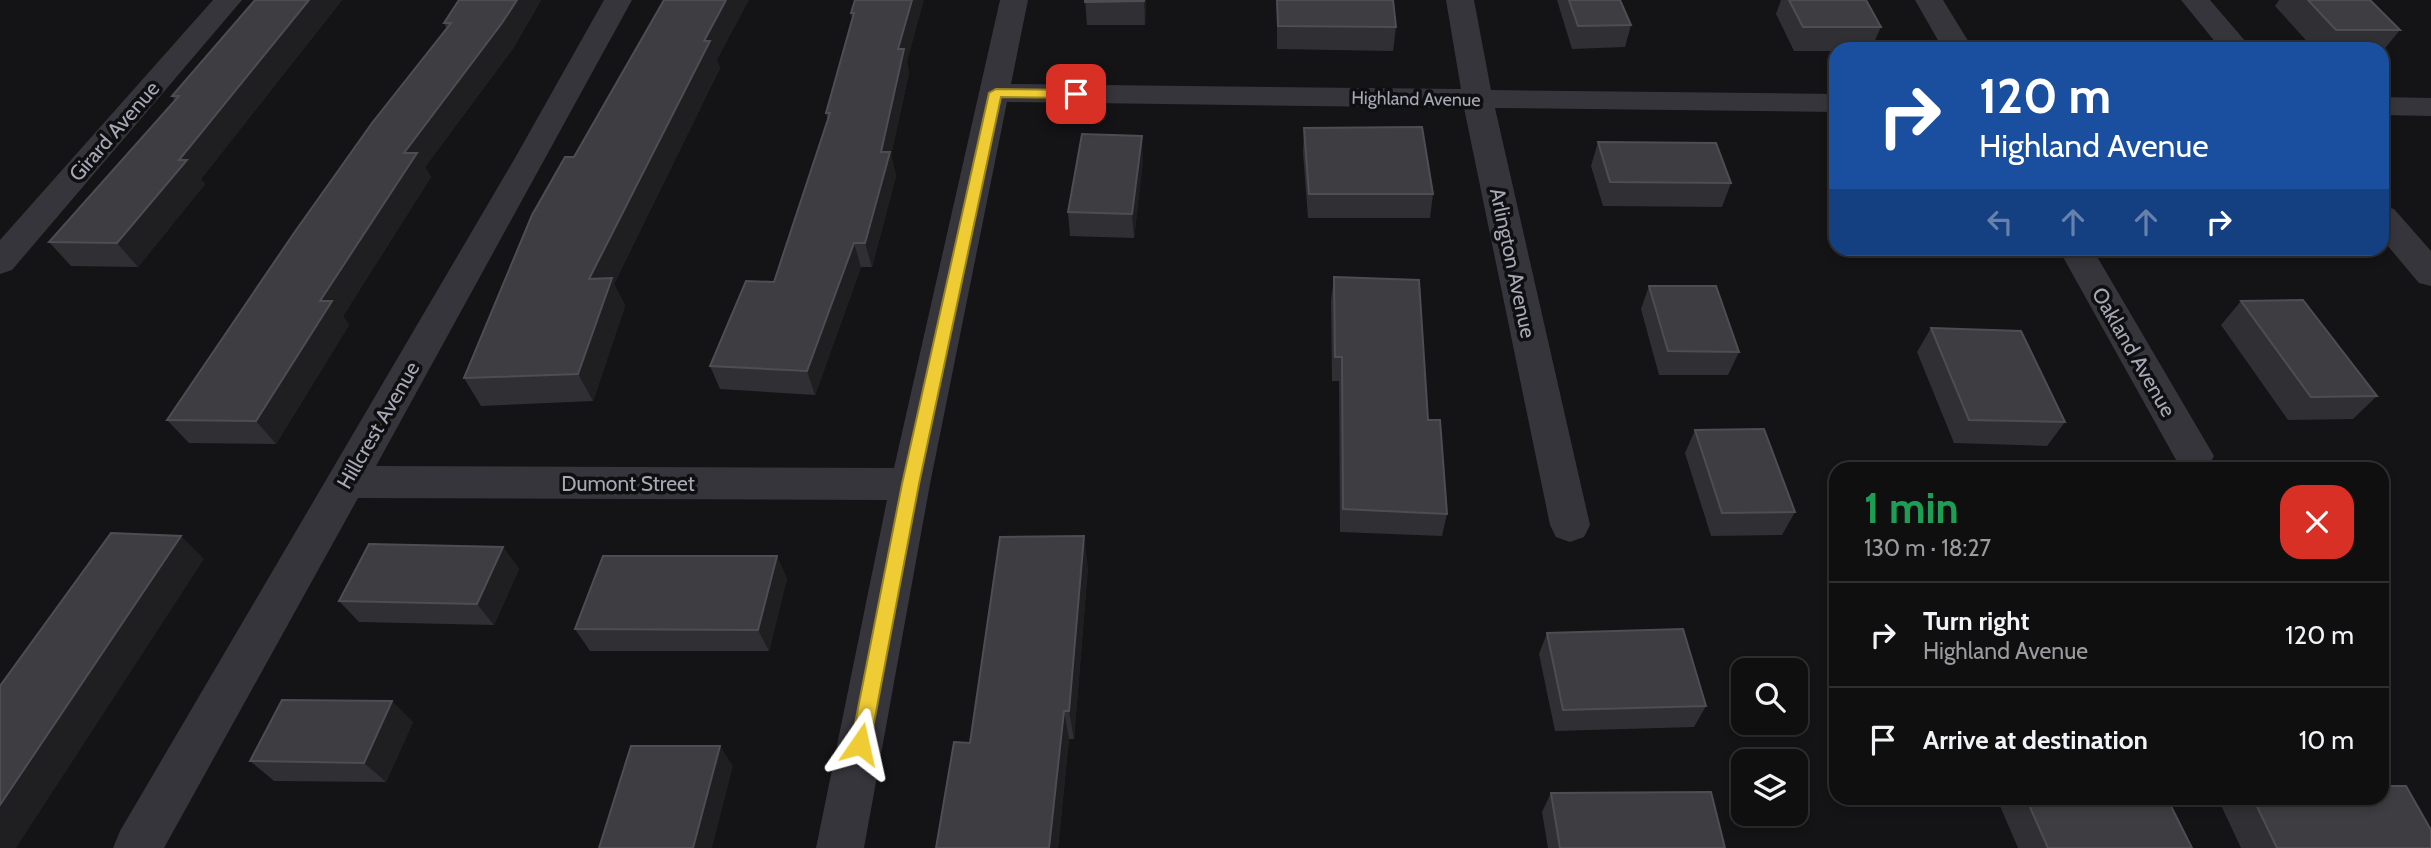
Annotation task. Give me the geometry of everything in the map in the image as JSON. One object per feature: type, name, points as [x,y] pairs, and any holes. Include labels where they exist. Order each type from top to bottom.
[{"type":"street","name":"Girard Avenue","points":[[0,262],[229,0]]},
{"type":"street","name":"Hillcrest Avenue","points":[[137,848],[531,158],[618,0]]},
{"type":"street","points":[[840,848],[910,484],[1014,0]]},
{"type":"street","name":"Arlington Avenue","points":[[1460,0],[1478,100],[1570,525]]},
{"type":"street","points":[[1929,0],[1954,42]]},
{"type":"street","points":[[2195,0],[2231,42]]},
{"type":"street","name":"Highland Avenue","points":[[996,93],[1829,103]]},
{"type":"street","points":[[2389,106],[2431,107]]},
{"type":"street","points":[[2389,225],[2431,274]]},
{"type":"street","name":"Oakland Avenue","points":[[2080,256],[2194,456]]},
{"type":"street","name":"Dumont Street","points":[[345,482],[910,484]]},
{"type":"building","points":[[255,0],[309,0],[179,160],[187,160],[117,243],[49,242],[179,96],[172,96]]},
{"type":"building","points":[[459,0],[517,0],[404,153],[417,153],[320,301],[332,301],[256,421],[167,420],[372,123],[451,23],[444,23]]},
{"type":"building","points":[[664,0],[726,0],[704,41],[710,41],[589,279],[612,278],[578,374],[464,378],[532,215],[565,157],[574,157]]},
{"type":"building","points":[[855,0],[912,0],[898,49],[904,49],[881,152],[890,152],[865,243],[854,243],[807,371],[710,366],[746,281],[774,282],[830,113],[826,113],[854,13],[851,13]]},
{"type":"building","points":[[1144,0],[1144,1],[1085,2]]},
{"type":"building","points":[[1277,0],[1393,0],[1396,27],[1278,26]]},
{"type":"building","points":[[1569,0],[1620,0],[1631,25],[1578,26]]},
{"type":"building","points":[[1789,0],[1866,0],[1881,27],[1803,27]]},
{"type":"building","points":[[2308,0],[2370,0],[2400,30],[2336,30]]},
{"type":"building","points":[[1422,127],[1433,194],[1309,194],[1304,128]]},
{"type":"building","points":[[1082,134],[1142,136],[1132,214],[1068,212]]},
{"type":"building","points":[[1598,142],[1716,143],[1731,183],[1610,182]]},
{"type":"building","points":[[1334,277],[1419,280],[1428,420],[1440,420],[1447,514],[1343,509],[1342,357],[1335,357]]},
{"type":"building","points":[[1649,286],[1716,286],[1739,352],[1668,351]]},
{"type":"building","points":[[2303,300],[2377,396],[2311,397],[2241,301]]},
{"type":"building","points":[[1931,328],[2021,331],[2065,422],[1969,420]]},
{"type":"building","points":[[1764,429],[1795,512],[1722,513],[1695,430]]},
{"type":"building","points":[[111,533],[181,536],[0,805],[0,686]]},
{"type":"building","points":[[1084,536],[1069,711],[1064,711],[1049,848],[936,848],[954,742],[970,743],[1000,537]]},
{"type":"building","points":[[369,544],[503,547],[477,604],[339,601]]},
{"type":"building","points":[[603,556],[777,556],[758,630],[575,629]]},
{"type":"building","points":[[1683,629],[1706,706],[1563,710],[1547,633]]},
{"type":"building","points":[[282,700],[392,701],[364,763],[250,761]]},
{"type":"building","points":[[631,746],[720,746],[693,848],[599,848]]},
{"type":"building","points":[[2389,786],[2406,786],[2431,830],[2431,848],[2277,848],[2256,805],[2389,805]]},
{"type":"building","points":[[1711,792],[1725,848],[1560,848],[1551,793]]},
{"type":"building","points":[[2029,805],[2170,805],[2192,848],[2048,848]]},
{"type":"route","points":[[860,744],[910,484],[996,93],[1076,94]]}]
